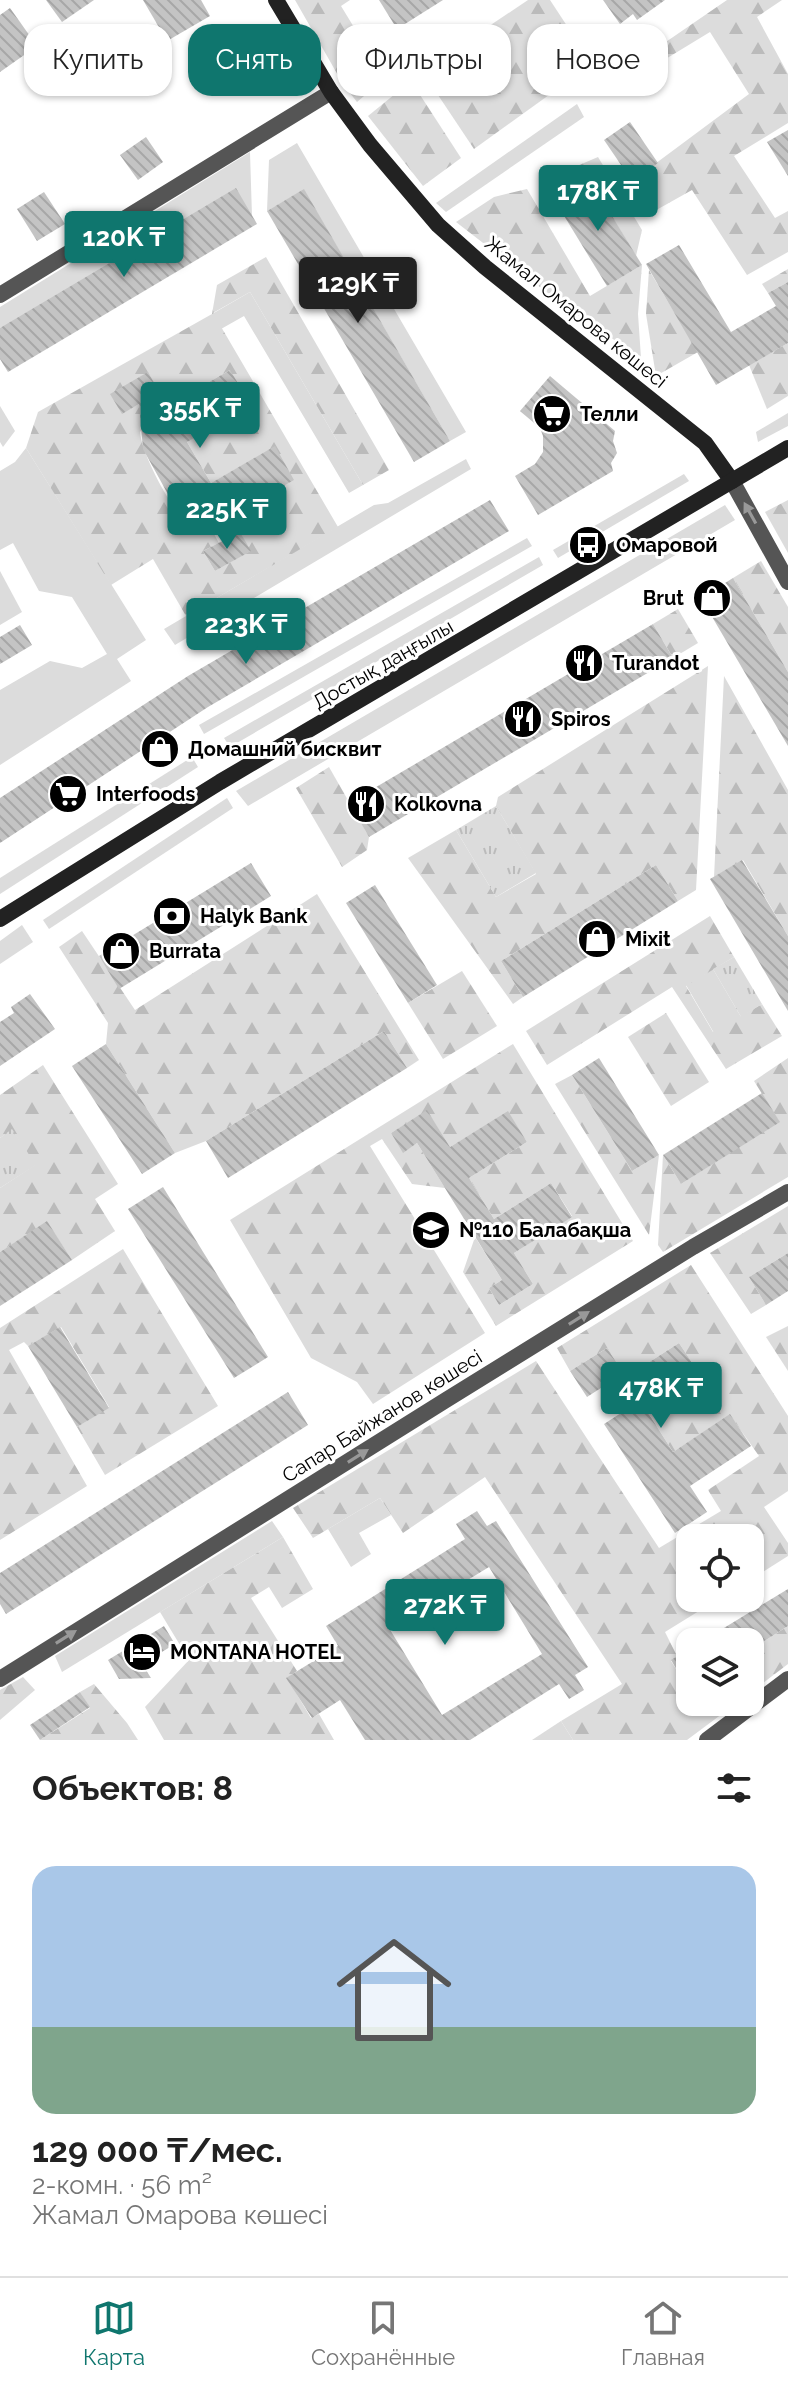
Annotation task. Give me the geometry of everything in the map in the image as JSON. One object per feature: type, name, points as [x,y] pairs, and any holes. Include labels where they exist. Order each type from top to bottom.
[{"type":"main road","name":"Жамал Омарова көшесі","points":[[276,0],[331,92],[370,145],[438,225],[485,267],[705,443],[732,481]]},
{"type":"main road","name":"Достық даңғылы","points":[[0,919],[220,782],[788,448]]},
{"type":"street","points":[[0,295],[331,92]]},
{"type":"street","name":"Жамал Омарова көшесі","points":[[732,481],[788,582]]},
{"type":"street","name":"Сапар Байжанов көшесі","points":[[0,1679],[459,1392],[788,1192]]},
{"type":"street","points":[[707,1740],[788,1679]]},
{"type":"green space","points":[[295,0],[350,0],[341,6],[352,24],[337,24],[337,74],[321,46],[321,24],[309,24]]},
{"type":"green space","points":[[528,0],[550,0],[566,24],[527,24],[527,96],[548,96],[474,149],[439,96],[511,96],[511,24],[492,24]]},
{"type":"green space","points":[[727,0],[782,0],[757,17],[788,74],[788,123],[734,156],[775,218],[788,211],[788,252],[747,275],[692,190],[651,213],[632,181],[749,94],[710,32],[668,58],[668,40]]},
{"type":"green space","points":[[393,96],[421,96],[461,158],[423,186],[368,116]]},
{"type":"green space","points":[[577,104],[584,117],[446,212],[436,203]]},
{"type":"green space","points":[[297,143],[466,432],[450,441],[304,190],[267,211],[269,160]]},
{"type":"green space","points":[[250,152],[252,217],[0,328],[0,307]]},
{"type":"green space","points":[[598,157],[642,230],[636,256],[590,180],[555,201],[542,181]]},
{"type":"green space","points":[[527,189],[590,296],[642,265],[638,314],[641,358],[567,308],[456,222],[494,197]]},
{"type":"green space","points":[[266,257],[389,470],[363,485],[250,292],[213,313],[338,527],[186,616],[153,559],[111,585],[26,448],[38,412],[212,314],[217,285]],"holes":[[[230,370],[187,442],[211,483],[275,447],[231,515],[250,551],[215,571],[203,551],[219,543],[209,525],[192,527],[184,520],[160,483],[142,442],[140,432],[144,427],[139,404],[122,413],[111,394],[148,373],[167,406]]]},
{"type":"green space","points":[[788,269],[788,282],[768,293],[762,284]]},
{"type":"green space","points":[[649,270],[698,352],[656,376],[646,314]]},
{"type":"green space","points":[[250,292],[363,485],[349,493],[244,316],[221,329],[212,314]]},
{"type":"green space","points":[[788,343],[788,396],[767,409],[749,365]]},
{"type":"green space","points":[[0,406],[15,431],[3,447],[0,442]]},
{"type":"green space","points":[[788,413],[788,426],[758,442],[756,432]]},
{"type":"green space","points":[[26,448],[146,640],[117,659],[131,681],[0,765],[0,690],[50,661],[82,668],[107,654],[72,597],[39,591],[13,543],[0,550],[0,471],[15,462]]},
{"type":"green space","points":[[466,459],[471,469],[175,645],[164,629],[374,505],[388,503]]},
{"type":"green space","points":[[684,474],[689,481],[558,558],[553,550]]},
{"type":"green space","points":[[788,500],[788,553],[765,512]]},
{"type":"green space","points":[[725,505],[735,520],[248,806],[236,791]]},
{"type":"green space","points":[[527,538],[532,546],[204,734],[199,725]]},
{"type":"green space","points":[[539,557],[543,565],[230,747],[224,738]]},
{"type":"green space","points":[[761,561],[788,607],[788,672],[733,578]]},
{"type":"green space","points":[[0,571],[22,612],[0,625]]},
{"type":"green space","points":[[678,609],[698,643],[673,658],[653,624]]},
{"type":"green space","points":[[708,666],[696,890],[678,901],[656,865],[501,961],[523,997],[513,1004],[408,858],[456,830],[496,897],[536,874],[496,806],[498,797]]},
{"type":"green space","points":[[724,676],[788,790],[788,936],[743,860],[714,877]]},
{"type":"green space","points":[[192,757],[198,767],[0,894],[0,878]]},
{"type":"green space","points":[[329,767],[369,837],[367,850],[342,867],[296,788]]},
{"type":"green space","points":[[227,798],[233,808],[49,929],[43,920]]},
{"type":"green space","points":[[496,806],[536,873],[496,897],[456,830]]},
{"type":"green space","points":[[317,894],[419,1060],[407,1068],[384,1031],[206,1141],[175,1153],[106,1044],[108,1023],[59,947],[82,931],[135,1010]]},
{"type":"green space","points":[[710,916],[734,957],[686,986],[713,1032],[762,1004],[782,1036],[726,1069],[672,987],[547,1065],[526,1031]]},
{"type":"green space","points":[[22,925],[33,942],[0,964],[0,941]]},
{"type":"green space","points":[[734,957],[762,1004],[741,1017],[713,969]]},
{"type":"green space","points":[[713,969],[741,1017],[714,1033],[686,985]]},
{"type":"green space","points":[[462,971],[497,1026],[443,1059],[408,1003]]},
{"type":"green space","points":[[666,1013],[709,1082],[671,1106],[628,1037]]},
{"type":"green space","name":"№110 Балабақша","points":[[513,1044],[633,1241],[496,1326],[463,1272],[475,1237],[502,1280],[489,1288],[499,1305],[533,1284],[514,1253],[572,1216],[551,1183],[494,1219],[469,1178],[527,1142],[508,1112],[450,1147],[427,1111],[391,1133],[403,1152],[417,1143],[445,1188],[412,1184],[382,1139],[370,1146],[485,1333],[373,1404],[357,1382],[311,1358],[230,1220]]},
{"type":"green space","points":[[788,1058],[788,1177],[663,1252],[658,1245],[663,1155],[681,1184],[779,1121],[754,1081]]},
{"type":"green space","points":[[43,1065],[118,1184],[95,1199],[115,1231],[72,1260],[47,1222],[0,1252],[0,1188],[35,1165],[12,1130],[0,1138],[0,1095]]},
{"type":"green space","points":[[572,1075],[632,1171],[659,1155],[649,1235],[555,1084]]},
{"type":"green space","points":[[12,1129],[36,1165],[0,1188],[0,1138]]},
{"type":"green space","points":[[788,1206],[788,1253],[749,1277],[766,1305],[751,1314],[710,1253]]},
{"type":"green space","points":[[123,1249],[218,1406],[105,1475],[77,1427],[109,1407],[61,1327],[28,1346],[24,1342],[9,1350],[87,1486],[0,1540],[0,1328]]},
{"type":"green space","points":[[691,1265],[788,1416],[788,1491],[764,1507],[788,1543],[788,1556],[764,1571],[764,1524],[699,1524],[721,1511],[708,1490],[759,1456],[730,1415],[673,1452],[647,1411],[701,1376],[679,1343],[626,1377],[607,1348],[570,1371],[557,1348]]},
{"type":"green space","points":[[788,1326],[788,1371],[766,1337]]},
{"type":"green space","points":[[536,1361],[659,1548],[676,1538],[676,1612],[697,1612],[665,1632],[676,1654],[671,1661],[676,1669],[676,1716],[719,1716],[687,1740],[573,1740],[561,1721],[622,1684],[485,1477],[403,1533],[380,1498],[313,1538],[293,1508]]},
{"type":"green space","points":[[380,1498],[391,1515],[359,1533],[371,1554],[351,1567],[328,1529]]},
{"type":"green space","points":[[272,1521],[283,1537],[62,1672],[55,1656]]},
{"type":"green space","points":[[283,1537],[313,1589],[282,1608],[269,1587],[251,1598],[297,1671],[287,1678],[311,1718],[319,1714],[334,1740],[164,1740],[145,1707],[189,1660],[160,1612]]},
{"type":"green space","points":[[788,1626],[788,1664],[764,1682],[764,1641]]},
{"type":"green space","points":[[23,1677],[35,1690],[0,1720],[0,1690]]},
{"type":"green space","points":[[94,1684],[138,1740],[40,1740],[90,1708],[80,1692]]},
{"type":"green space","points":[[561,1721],[573,1740],[532,1740]]},
{"type":"building","points":[[46,0],[94,0],[62,22]]},
{"type":"building","points":[[143,0],[201,0],[210,16],[196,24],[188,24],[188,29],[172,38],[172,24],[157,24]]},
{"type":"building","points":[[379,0],[443,0],[405,24],[394,24]]},
{"type":"building","points":[[603,0],[665,0],[637,20],[633,14],[620,24]]},
{"type":"building","points":[[10,8],[24,28],[24,55],[0,72],[0,15]]},
{"type":"building","points":[[630,122],[658,163],[632,181],[604,140]]},
{"type":"building","points":[[788,130],[788,176],[767,142]]},
{"type":"building","points":[[146,137],[163,162],[138,180],[120,155]]},
{"type":"building","points":[[590,180],[642,265],[607,286],[555,201]]},
{"type":"building","points":[[236,188],[257,224],[8,372],[0,359],[0,328]]},
{"type":"building","points":[[304,189],[450,441],[414,462],[267,211]]},
{"type":"building","points":[[44,192],[65,224],[37,241],[17,209]]},
{"type":"building","points":[[679,245],[731,332],[776,306],[768,293],[788,282],[788,343],[716,385],[646,264]]},
{"type":"building","points":[[230,370],[251,405],[187,442],[211,483],[275,446],[294,480],[231,515],[238,528],[192,527],[180,516],[143,449],[139,404],[122,414],[110,394],[148,372],[167,406]]},
{"type":"building","points":[[550,376],[615,431],[613,441],[617,453],[611,463],[613,471],[538,515],[515,476],[535,464],[543,452],[543,436],[540,428],[520,411]]},
{"type":"building","points":[[490,500],[509,531],[208,707],[0,843],[0,798],[188,676]]},
{"type":"building","points":[[240,532],[251,551],[215,571],[203,551]]},
{"type":"building","points":[[733,578],[788,672],[788,746],[701,598]]},
{"type":"building","points":[[653,624],[673,658],[369,837],[349,803]]},
{"type":"building","points":[[20,625],[32,645],[0,664],[0,637]]},
{"type":"building","points":[[742,860],[788,936],[788,1011],[710,879]]},
{"type":"building","points":[[251,863],[271,896],[119,989],[99,956]]},
{"type":"building","points":[[656,865],[678,901],[523,997],[501,961]]},
{"type":"building","points":[[375,885],[437,985],[408,1003],[346,903]]},
{"type":"building","points":[[30,994],[55,1029],[0,1066],[0,1022],[14,1013],[11,1007]]},
{"type":"building","points":[[384,1031],[407,1068],[228,1178],[206,1141]]},
{"type":"building","points":[[106,1044],[175,1153],[142,1174],[72,1066]]},
{"type":"building","points":[[599,1058],[659,1155],[632,1171],[572,1075]]},
{"type":"building","points":[[762,1093],[780,1122],[681,1184],[663,1155]]},
{"type":"building","points":[[427,1110],[450,1147],[508,1111],[527,1142],[469,1178],[494,1219],[551,1183],[572,1217],[514,1253],[533,1284],[499,1305],[489,1288],[502,1280],[417,1143],[403,1153],[391,1133]]},
{"type":"building","points":[[163,1187],[268,1357],[234,1378],[128,1209]]},
{"type":"building","points":[[47,1221],[72,1260],[0,1306],[0,1252]]},
{"type":"building","points":[[788,1253],[788,1291],[766,1305],[749,1277]]},
{"type":"building","points":[[60,1327],[109,1408],[77,1427],[28,1346]]},
{"type":"building","points":[[679,1343],[701,1376],[647,1411],[673,1452],[730,1414],[751,1446],[690,1486],[707,1512],[689,1524],[676,1524],[675,1533],[604,1424],[621,1413],[604,1386],[587,1397],[570,1371],[607,1348],[626,1377]]},
{"type":"building","points":[[288,1392],[308,1425],[6,1614],[0,1604],[0,1573]]},
{"type":"building","points":[[477,1511],[487,1526],[496,1521],[588,1667],[575,1675],[584,1690],[569,1699],[559,1684],[470,1740],[365,1740],[340,1700],[312,1718],[286,1678],[338,1646],[326,1626],[465,1539],[456,1524]],"holes":[[[489,1567],[542,1654],[442,1715],[389,1628]]]},
{"type":"building","points":[[788,1589],[788,1626],[764,1641],[764,1628],[724,1628],[750,1612],[764,1612],[764,1604]]},
{"type":"building","points":[[164,1626],[175,1644],[142,1664],[151,1678],[119,1679],[108,1660]]},
{"type":"building","points":[[80,1692],[90,1707],[40,1740],[30,1725]]},
{"type":"place","name":"Телли","points":[[552,414]]},
{"type":"place","name":"Омаровой","points":[[588,545]]},
{"type":"place","name":"Brut","points":[[712,598]]},
{"type":"place","name":"Turandot","points":[[584,663]]},
{"type":"place","name":"Spiros","points":[[523,719]]},
{"type":"place","name":"Домашний бисквит","points":[[160,749]]},
{"type":"place","name":"Interfoods","points":[[68,794]]},
{"type":"place","name":"Kolkovna","points":[[366,804]]},
{"type":"place","name":"Halyk Bank","points":[[172,916]]},
{"type":"place","name":"Mixit","points":[[597,939]]},
{"type":"place","name":"Burrata","points":[[121,951]]},
{"type":"place","name":"№110 Балабақша","points":[[431,1230]]},
{"type":"place","name":"MONTANA HOTEL","points":[[142,1652]]}]
